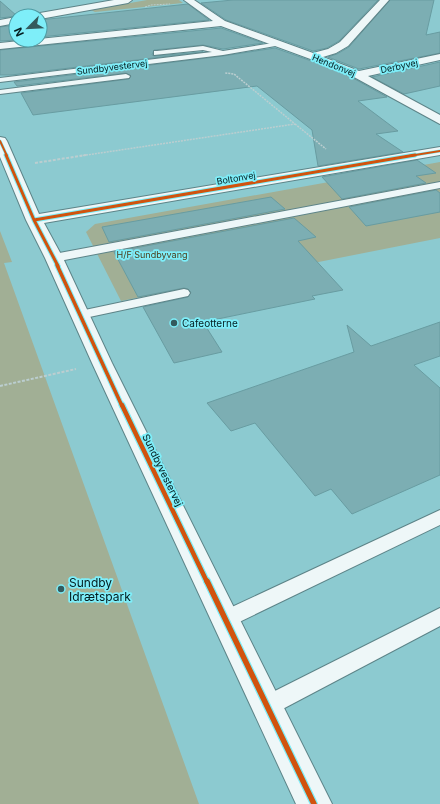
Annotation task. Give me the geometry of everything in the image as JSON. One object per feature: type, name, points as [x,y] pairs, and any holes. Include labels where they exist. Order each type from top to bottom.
[{"type":"street","points":[[48,15],[128,0]]},
{"type":"street","name":"Hendonvej","points":[[188,0],[222,23],[313,56],[358,75],[440,120]]},
{"type":"street","points":[[313,56],[332,51],[344,44],[385,0]]},
{"type":"street","name":"Hendonvej","points":[[0,46],[222,23]]},
{"type":"street","name":"Derbyvej","points":[[358,75],[440,57]]},
{"type":"street","name":"Sundbyvestervej","points":[[0,141],[34,220],[54,258],[102,363],[314,804]]},
{"type":"street","name":"Boltonvej","points":[[34,220],[440,151]]},
{"type":"lane","name":"Sundbyvestervej","points":[[0,80],[223,54],[279,44]]},
{"type":"lane","name":"Sundbyvestervej","points":[[158,53],[203,48],[223,54]]},
{"type":"lane","points":[[0,92],[138,74]]},
{"type":"lane","points":[[54,258],[440,185]]},
{"type":"lane","points":[[80,315],[184,293]]},
{"type":"lane","points":[[226,619],[440,518]]},
{"type":"lane","points":[[267,706],[440,616]]},
{"type":"path","points":[[204,56],[224,72],[234,74],[349,166]]},
{"type":"path","points":[[11,166],[295,124]]},
{"type":"path","points":[[0,386],[102,363]]},
{"type":"green space","points":[[147,0],[179,0],[183,3],[95,12],[91,10]]},
{"type":"green space","name":"H/F Sundbyvang","points":[[440,162],[440,238],[121,301],[86,232],[95,224]]},
{"type":"green space","name":"Sundby Idrætspark","points":[[0,231],[12,262],[4,263],[199,804],[0,804]]},
{"type":"building","points":[[233,0],[378,0],[339,41],[327,48],[313,51],[226,20],[201,3]]},
{"type":"building","points":[[390,0],[434,0],[426,35],[440,32],[440,53],[359,69],[328,57],[349,47]]},
{"type":"building","points":[[0,1],[8,8],[8,17],[0,18]]},
{"type":"building","points":[[188,4],[209,20],[48,36],[48,19]]},
{"type":"building","points":[[8,26],[8,40],[0,41],[0,27]]},
{"type":"building","points":[[221,28],[263,43],[223,49],[203,45],[154,50],[152,55],[154,56],[203,52],[11,75],[0,75],[0,50],[48,48],[48,45]]},
{"type":"building","points":[[275,48],[342,72],[387,97],[358,101],[398,131],[376,134],[403,152],[318,166],[312,130],[257,86],[33,115],[21,93],[129,79],[131,76],[126,73],[17,86],[14,82],[223,56]]},
{"type":"building","points":[[440,62],[440,86],[404,94],[372,77]]},
{"type":"building","points":[[417,160],[436,173],[416,176],[426,183],[342,199],[322,177]]},
{"type":"building","points":[[436,190],[440,193],[440,212],[366,226],[349,207]]},
{"type":"building","points":[[271,197],[285,209],[109,242],[102,227]]},
{"type":"building","points":[[294,218],[316,237],[298,241],[343,290],[312,296],[315,299],[203,322],[222,352],[174,363],[143,307],[188,297],[191,292],[184,288],[138,297],[114,252]]},
{"type":"building","points":[[440,322],[440,356],[414,365],[440,388],[440,475],[352,514],[331,489],[315,496],[255,423],[231,431],[207,403],[354,352],[347,325],[371,346]]},
{"type":"cycle path","points":[[0,141],[34,220],[54,258],[102,363],[314,804]]},
{"type":"cycle path","points":[[34,220],[440,151]]},
{"type":"place","name":"Cafeotterne","points":[[174,323]]},
{"type":"place","name":"Sundby Idrætspark","points":[[61,589]]}]
